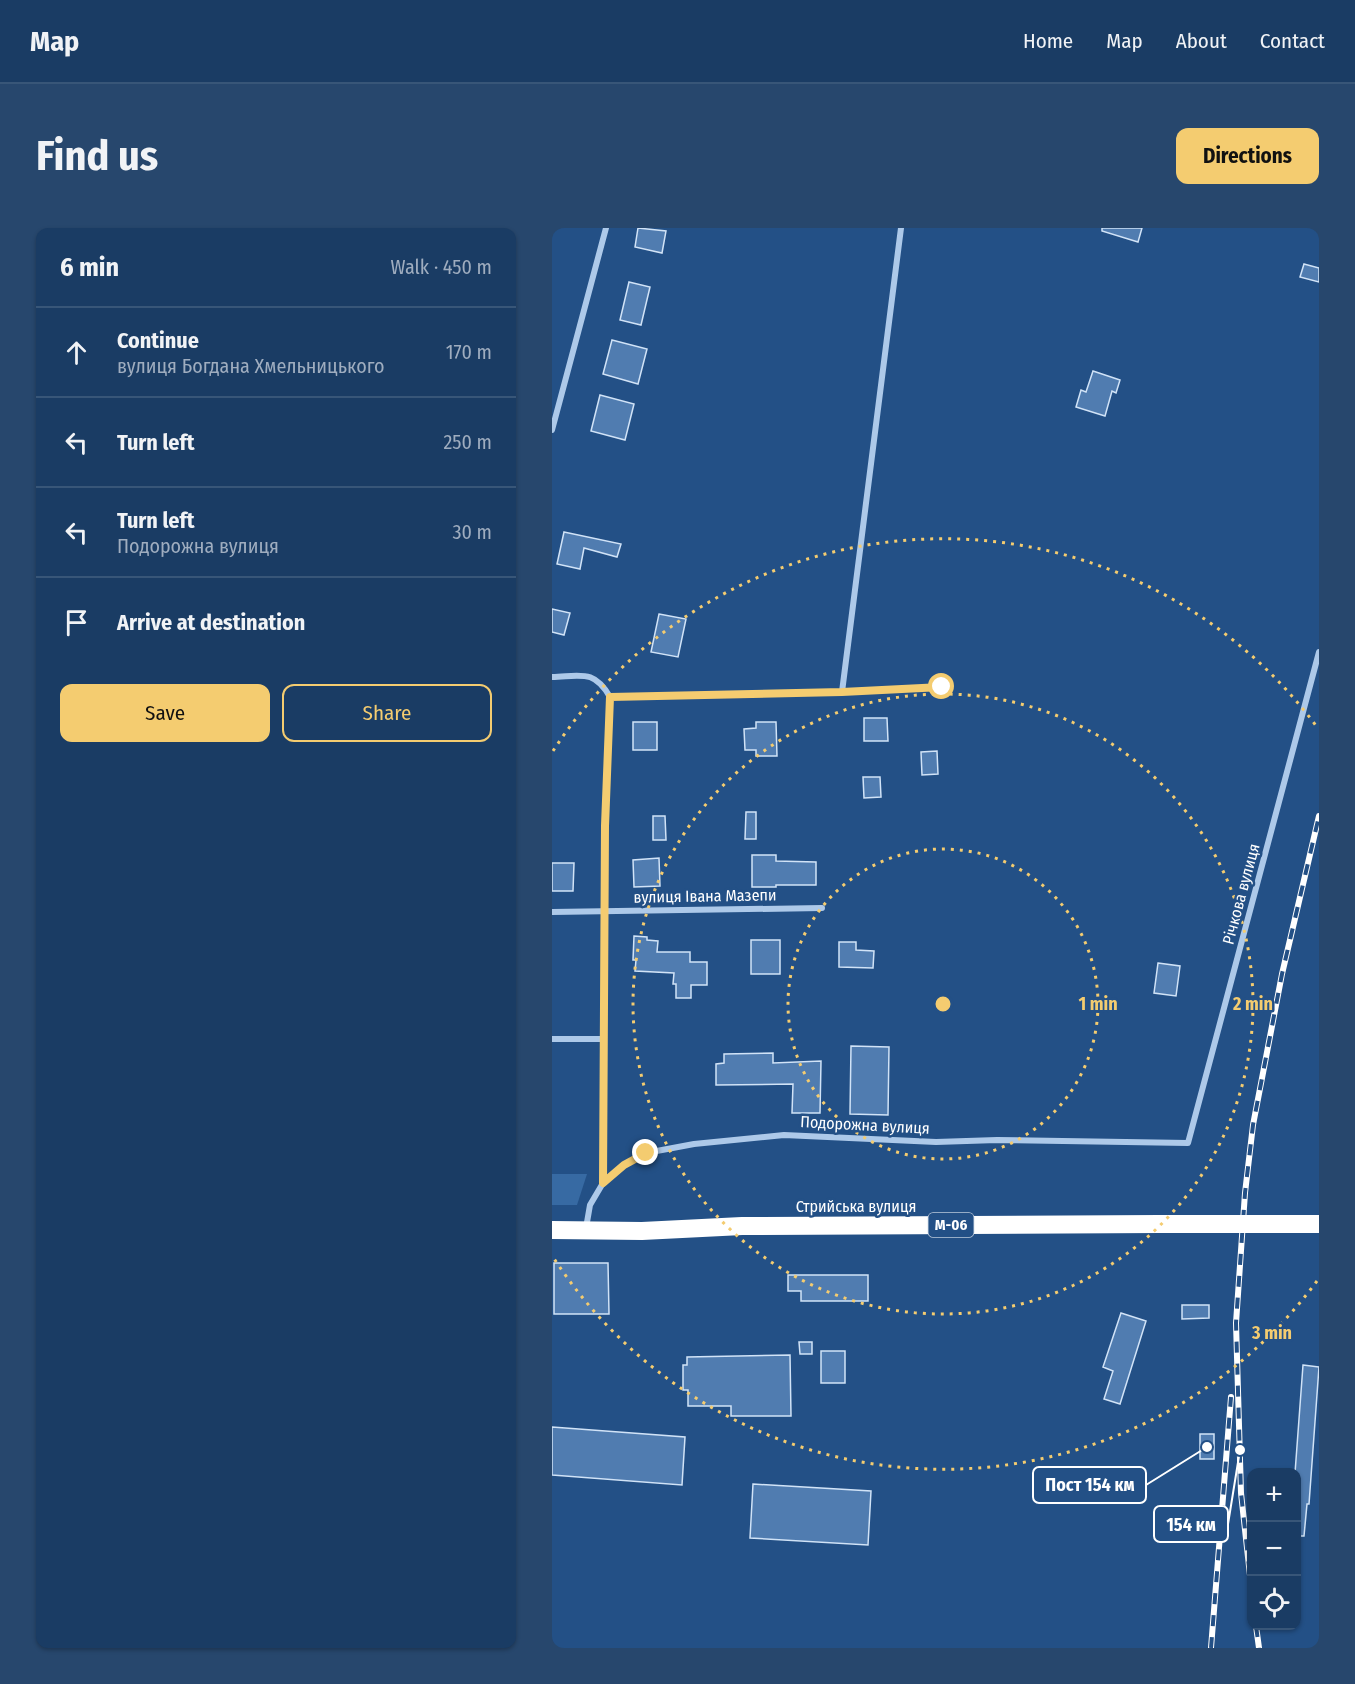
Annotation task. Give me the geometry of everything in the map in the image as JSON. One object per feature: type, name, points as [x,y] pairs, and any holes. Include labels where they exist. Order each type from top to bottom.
[{"type":"highway","name":"Стрийська вулиця","points":[[552,1230],[642,1231],[742,1226],[1319,1224]]},
{"type":"street","points":[[552,430],[606,228]]},
{"type":"street","points":[[842,692],[901,228]]},
{"type":"street","name":"Річкова вулиця","points":[[1188,1143],[1319,652]]},
{"type":"street","points":[[552,677],[591,676],[602,683],[610,697],[605,826],[603,1183]]},
{"type":"street","points":[[610,697],[842,692],[942,687]]},
{"type":"street","name":"вулиця Івана Мазепи","points":[[552,912],[822,908]]},
{"type":"street","points":[[552,1039],[604,1039]]},
{"type":"street","name":"Подорожна вулиця","points":[[586,1231],[590,1205],[603,1183],[624,1165],[646,1153],[694,1144],[784,1135],[936,1142],[997,1140],[1188,1143]]},
{"type":"shaded area","points":[[552,1174],[587,1174],[577,1205],[552,1205]]},
{"type":"building","points":[[638,228],[666,231],[662,253],[635,247]]},
{"type":"building","points":[[1102,228],[1142,228],[1138,242],[1102,231]]},
{"type":"building","points":[[1304,264],[1319,268],[1319,282],[1300,277]]},
{"type":"building","points":[[629,282],[650,287],[641,325],[620,320]]},
{"type":"building","points":[[612,340],[647,349],[638,384],[603,374]]},
{"type":"building","points":[[1093,371],[1120,380],[1116,393],[1112,391],[1105,416],[1076,407],[1081,390],[1086,392]]},
{"type":"building","points":[[600,395],[634,404],[625,440],[591,431]]},
{"type":"building","points":[[564,532],[621,544],[617,557],[584,548],[580,569],[557,564]]},
{"type":"building","points":[[552,609],[570,613],[564,635],[552,632]]},
{"type":"building","points":[[659,614],[686,619],[678,657],[651,652]]},
{"type":"building","points":[[864,718],[887,718],[888,741],[864,741]]},
{"type":"building","points":[[633,722],[657,722],[657,750],[633,750]]},
{"type":"building","points":[[756,722],[776,722],[777,756],[756,756],[756,750],[745,750],[744,729],[756,728]]},
{"type":"building","points":[[937,751],[938,774],[922,775],[921,752]]},
{"type":"building","points":[[863,777],[880,777],[881,797],[864,798]]},
{"type":"building","points":[[746,812],[756,812],[756,839],[745,839]]},
{"type":"building","points":[[653,816],[665,816],[666,840],[653,840]]},
{"type":"building","points":[[752,855],[776,855],[776,861],[816,862],[816,885],[752,887]]},
{"type":"building","points":[[659,858],[660,886],[634,887],[633,860]]},
{"type":"building","points":[[552,863],[574,863],[573,891],[552,891]]},
{"type":"building","points":[[634,936],[658,941],[657,952],[690,952],[690,962],[707,962],[707,985],[691,985],[691,998],[676,998],[676,984],[673,984],[674,973],[635,971]]},
{"type":"building","points":[[751,940],[780,940],[780,974],[751,974]]},
{"type":"building","points":[[839,942],[856,942],[856,950],[874,951],[873,968],[839,967]]},
{"type":"building","points":[[1158,963],[1180,966],[1176,996],[1154,993]]},
{"type":"building","points":[[851,1046],[889,1047],[888,1115],[850,1114]]},
{"type":"building","points":[[773,1053],[773,1063],[821,1061],[820,1113],[792,1113],[793,1084],[716,1085],[716,1064],[724,1063],[724,1054]]},
{"type":"building","points":[[554,1263],[608,1263],[609,1314],[554,1314]]},
{"type":"building","points":[[788,1275],[868,1275],[868,1301],[801,1301],[801,1291],[788,1291]]},
{"type":"building","points":[[1182,1305],[1209,1305],[1209,1318],[1182,1319]]},
{"type":"building","points":[[1121,1313],[1146,1321],[1120,1404],[1104,1399],[1113,1371],[1103,1367]]},
{"type":"building","points":[[799,1342],[812,1342],[812,1354],[800,1354]]},
{"type":"building","points":[[821,1351],[845,1351],[845,1383],[821,1383]]},
{"type":"building","points":[[790,1355],[791,1416],[731,1416],[731,1406],[688,1406],[688,1390],[683,1390],[683,1365],[687,1365],[687,1357]]},
{"type":"building","points":[[1303,1365],[1319,1367],[1309,1504],[1307,1504],[1304,1536],[1301,1536],[1301,1468],[1295,1468]]},
{"type":"building","points":[[552,1427],[685,1437],[682,1485],[552,1475]]},
{"type":"building","points":[[1200,1434],[1214,1434],[1214,1459],[1200,1459]]},
{"type":"building","points":[[753,1484],[871,1491],[868,1545],[750,1538]]},
{"type":"railway","points":[[1250,1576],[1241,1493],[1236,1323],[1245,1193],[1253,1125],[1282,974],[1319,816]]},
{"type":"railway","points":[[1211,1648],[1231,1397]]},
{"type":"railway","points":[[1257,1630],[1259,1648]]},
{"type":"place","name":"Пост 154 км","points":[[1207,1447]]},
{"type":"place","name":"154 км","points":[[1240,1450]]},
{"type":"route","points":[[646,1153],[624,1165],[603,1183],[605,826],[610,697],[842,692],[942,687]]}]
